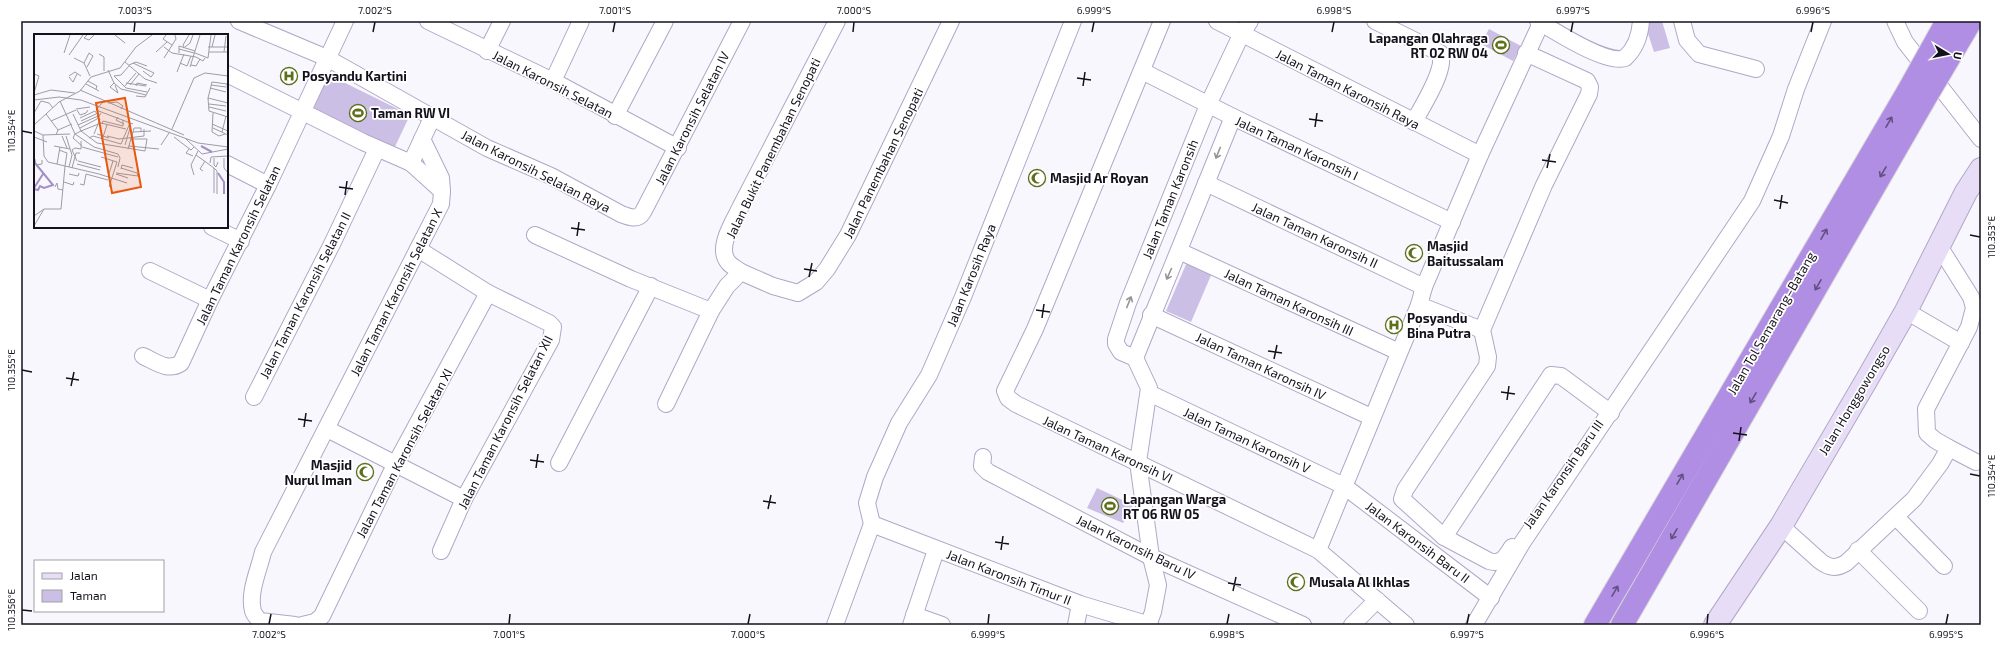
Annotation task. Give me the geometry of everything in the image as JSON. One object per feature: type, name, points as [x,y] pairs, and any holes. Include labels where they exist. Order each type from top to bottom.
[{"type":"highway","name":"Jalan Tol Semarang–Batang","points":[[1622,625],[1916,96],[1947,21]]},
{"type":"highway","name":"Jalan Tol Semarang–Batang","points":[[1595,625],[1916,96],[1971,21]]},
{"type":"street","name":"Jalan Karonsih Selatan Raya","points":[[239,21],[327,58],[487,148],[551,176],[628,217],[638,217],[642,215]]},
{"type":"street","points":[[327,58],[345,21]]},
{"type":"street","name":"Jalan Karonsih Selatan","points":[[428,21],[487,51],[552,81],[615,116],[678,148]]},
{"type":"street","points":[[487,51],[502,21]]},
{"type":"street","points":[[552,81],[581,21]]},
{"type":"street","points":[[615,116],[665,21]]},
{"type":"street","name":"Jalan Karonsih Selatan IV","points":[[642,215],[678,148],[742,21]]},
{"type":"street","name":"Jalan Bukit Panembahan Senopati","points":[[798,293],[773,286],[741,272],[729,263],[724,251],[727,237],[744,200],[837,21]]},
{"type":"street","name":"Jalan Panembahan Senopati","points":[[798,293],[816,282],[827,269],[848,234],[951,21]]},
{"type":"street","name":"Jalan Karosih Raya","points":[[872,524],[867,503],[881,462],[900,423],[929,375],[960,304],[1072,21]]},
{"type":"street","points":[[1142,71],[1162,21]]},
{"type":"street","name":"Jalan Taman Karonsih Raya","points":[[1217,21],[1241,35],[1480,155]]},
{"type":"street","name":"Jalan Taman Karonsih","points":[[1149,625],[1158,585],[1151,556],[1138,462],[1149,393],[1147,382],[1134,358],[1124,354],[1118,349],[1116,344],[1118,332],[1208,105],[1241,35],[1250,21]]},
{"type":"street","points":[[1375,21],[1440,53],[1442,58],[1439,72],[1414,122]]},
{"type":"street","points":[[1318,550],[1371,417],[1419,305],[1424,287],[1539,22],[1577,44],[1607,57],[1618,60],[1625,58],[1636,44],[1641,21]]},
{"type":"street","points":[[1682,21],[1687,40],[1699,54],[1756,69]]},
{"type":"street","points":[[1474,625],[1522,543],[1752,201],[1781,136],[1796,88],[1823,21]]},
{"type":"street","points":[[1895,21],[1905,42],[1981,139]]},
{"type":"street","points":[[1419,305],[1482,330],[1544,185],[1589,94],[1590,87],[1587,80],[1526,53]]},
{"type":"street","name":"Jalan Taman Karonsih Selatan","points":[[143,356],[166,367],[172,368],[181,362],[210,300],[268,185],[327,58]]},
{"type":"street","name":"Jalan Taman Karonsih I","points":[[1142,71],[1208,105],[1452,222]]},
{"type":"street","name":"Jalan Taman Karonsih VI","points":[[1142,71],[1035,329],[1007,385],[1005,391],[1008,398],[1016,404],[1055,424],[1138,462],[1318,550],[1406,625]]},
{"type":"street","points":[[228,75],[377,149],[411,163],[432,118]]},
{"type":"street","name":"Jalan Taman Karonsih","points":[[1134,358],[1233,117]]},
{"type":"street","points":[[422,139],[441,178],[442,191]]},
{"type":"street","name":"Jalan Taman Karonsih Selatan II","points":[[254,397],[332,244],[377,149]]},
{"type":"street","name":"Jalan Taman Karonsih Selatan X","points":[[294,625],[260,621],[253,612],[252,598],[263,552],[328,429],[441,204],[442,191],[411,163]]},
{"type":"street","points":[[228,165],[268,185]]},
{"type":"street","name":"Jalan Honggowongso","points":[[1715,625],[1781,526],[1906,311],[1966,192],[1981,169]]},
{"type":"street","name":"Jalan Taman Karonsih II","points":[[1206,183],[1424,287]]},
{"type":"street","points":[[214,228],[241,241]]},
{"type":"street","points":[[535,235],[631,279],[712,311]]},
{"type":"street","points":[[1939,246],[1971,296],[1974,308],[1969,327],[1926,409],[1927,433],[1935,440],[1976,462]]},
{"type":"street","name":"Jalan Taman Karonsih Selatan XII","points":[[418,249],[488,293],[549,322],[553,327],[551,340],[464,499],[441,551]]},
{"type":"street","name":"Jalan Taman Karonsih III","points":[[1179,251],[1399,352]]},
{"type":"street","points":[[150,271],[210,300]]},
{"type":"street","points":[[666,404],[712,311],[727,286],[741,272]]},
{"type":"street","points":[[559,463],[651,286]]},
{"type":"street","name":"Jalan Taman Karonsih Selatan XI","points":[[302,625],[315,622],[322,616],[395,465],[488,293]]},
{"type":"street","points":[[1906,311],[1960,343]]},
{"type":"street","name":"Jalan Taman Karonsih IV","points":[[1151,314],[1371,417]]},
{"type":"street","name":"Jalan Karonsih Baru III","points":[[1444,537],[1551,375],[1561,376],[1609,412],[1504,559],[1496,563],[1489,561],[1444,537],[1404,502],[1402,496],[1487,366],[1488,357],[1482,330]]},
{"type":"street","name":"Jalan Taman Karonsih V","points":[[1149,393],[1344,486]]},
{"type":"street","points":[[328,429],[395,465],[464,499]]},
{"type":"street","points":[[1781,526],[1827,566],[1838,568],[1846,563],[1858,550],[1914,500],[1940,464],[1949,448]]},
{"type":"street","name":"Jalan Karonsih Baru IV","points":[[983,457],[982,466],[988,472],[1151,556],[1303,625]]},
{"type":"street","name":"Jalan Karonsih Baru II","points":[[1344,486],[1491,598]]},
{"type":"street","points":[[1896,517],[1944,566]]},
{"type":"street","points":[[835,625],[872,524]]},
{"type":"street","name":"Jalan Karonsih Timur II","points":[[872,524],[936,550],[1080,604],[1149,625]]},
{"type":"street","points":[[936,550],[912,620],[942,625]]},
{"type":"street","points":[[1858,550],[1919,611]]},
{"type":"street","points":[[1352,625],[1377,600]]},
{"type":"street","points":[[1076,625],[1080,604]]},
{"type":"green space","points":[[1644,21],[1662,21],[1670,48],[1654,52]]},
{"type":"green space","name":"Lapangan Olahraga RT 02 RW 04","points":[[1489,29],[1521,46],[1513,61],[1481,44]]},
{"type":"green space","name":"Taman RW VI","points":[[325,73],[410,115],[392,153],[306,110]]},
{"type":"green space","points":[[1187,262],[1212,273],[1191,322],[1166,311]]},
{"type":"green space","name":"Lapangan Warga RT 06 RW 05","points":[[1097,488],[1133,505],[1123,523],[1087,508]]},
{"type":"place","name":"Lapangan Olahraga RT 02 RW 04","points":[[1501,45]]},
{"type":"place","name":"Posyandu Kartini","points":[[289,76]]},
{"type":"place","name":"Taman RW VI","points":[[358,113]]},
{"type":"place","name":"Masjid Ar Royan","points":[[1037,178]]},
{"type":"place","name":"Masjid Baitussalam","points":[[1414,253]]},
{"type":"place","name":"Posyandu Bina Putra","points":[[1394,325]]},
{"type":"place","name":"Masjid Nurul Iman","points":[[365,472]]},
{"type":"place","name":"Lapangan Warga RT 06 RW 05","points":[[1110,506]]},
{"type":"place","name":"Musala Al Ikhlas","points":[[1296,582]]}]
